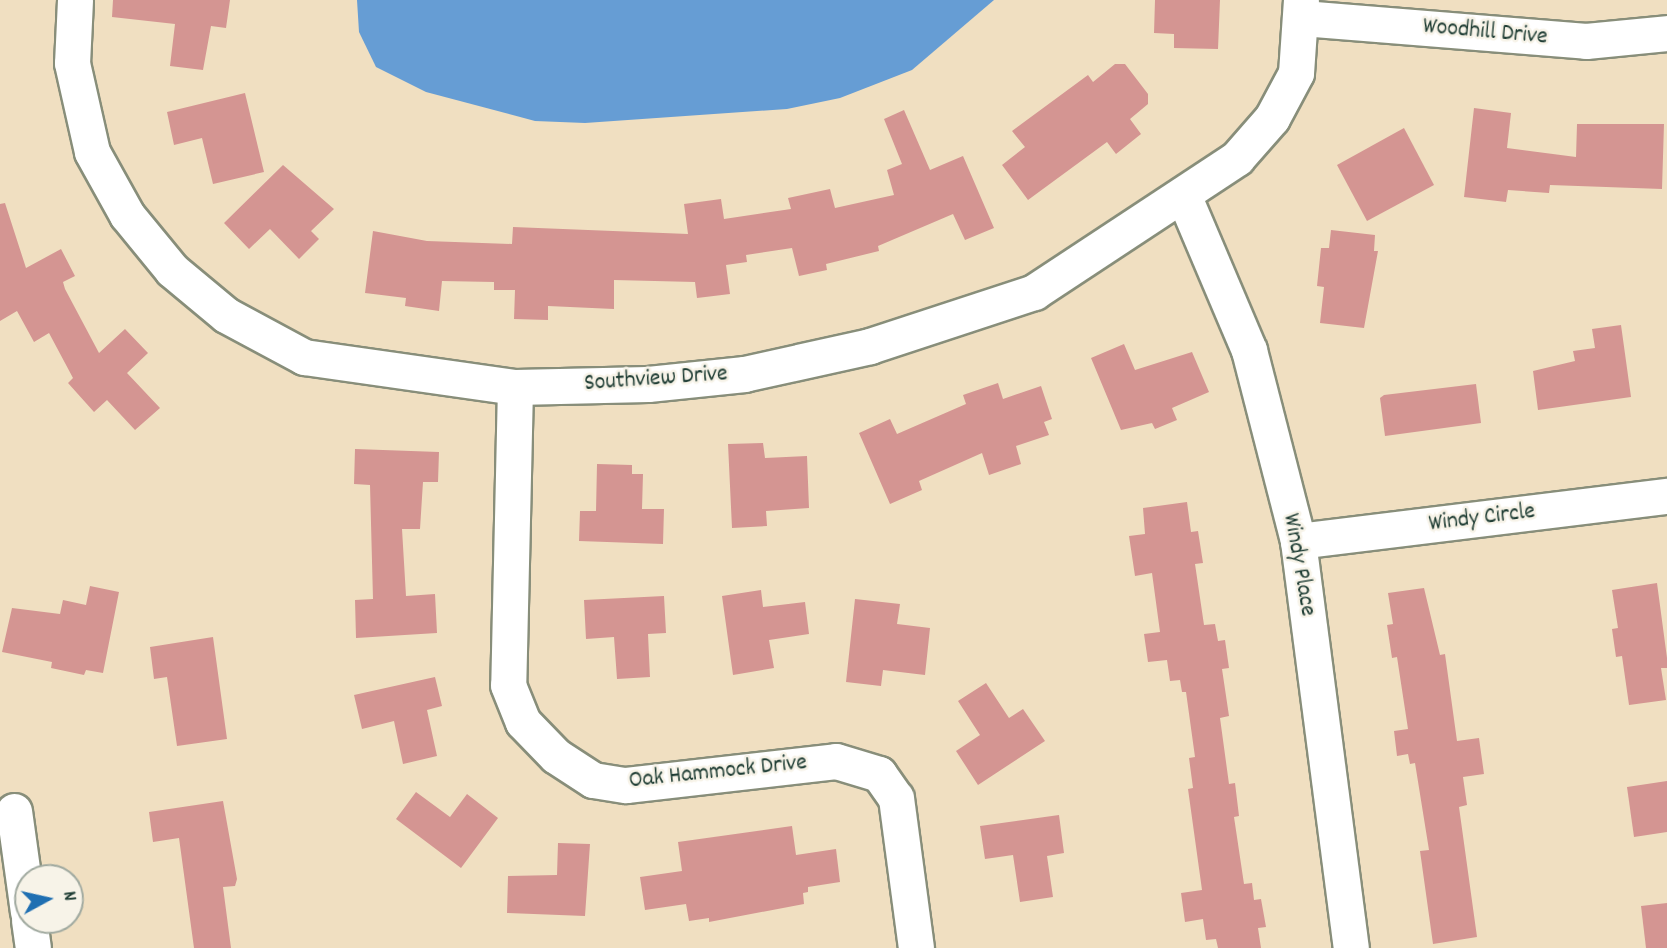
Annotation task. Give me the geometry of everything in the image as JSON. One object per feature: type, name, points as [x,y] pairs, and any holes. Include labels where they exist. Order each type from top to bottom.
[{"type":"street","name":"Southview Drive","points":[[75,0],[72,63],[92,152],[127,215],[172,270],[226,315],[304,357],[515,387],[648,384],[744,374],[870,346],[1034,292],[1184,197],[1237,158],[1272,118],[1296,73],[1302,9]]},
{"type":"street","name":"Woodhill Drive","points":[[1302,9],[1586,41],[1667,33]]},
{"type":"street","name":"Windy Place","points":[[1184,197],[1250,350],[1298,541],[1351,948]]},
{"type":"street","name":"Oak Hammock Drive","points":[[515,387],[508,685],[523,722],[556,756],[593,780],[626,785],[836,761],[879,774],[896,799],[916,948]]},
{"type":"street","name":"Windy Circle","points":[[1298,541],[1667,496]]},
{"type":"street","points":[[14,811],[21,864]]},
{"type":"water","points":[[357,0],[994,0],[912,70],[840,98],[787,109],[585,123],[535,121],[426,92],[376,67],[359,32]]},
{"type":"building","points":[[113,0],[230,0],[226,28],[211,26],[203,70],[170,66],[175,24],[112,17]]},
{"type":"building","points":[[1155,0],[1220,0],[1218,49],[1174,48],[1174,34],[1154,33]]},
{"type":"building","points":[[1115,64],[1125,64],[1148,94],[1148,104],[1130,119],[1141,134],[1116,154],[1107,142],[1028,200],[1002,165],[1025,147],[1012,131],[1088,75],[1093,82]]},
{"type":"building","points":[[245,93],[264,172],[213,184],[202,138],[174,145],[167,112]]},
{"type":"building","points":[[1474,108],[1511,113],[1507,148],[1576,157],[1577,124],[1664,124],[1662,189],[1550,185],[1549,193],[1508,190],[1506,202],[1464,197]]},
{"type":"building","points":[[904,110],[930,170],[963,156],[994,228],[965,240],[953,214],[878,246],[879,251],[826,264],[827,270],[799,276],[792,248],[746,255],[747,262],[726,265],[730,294],[697,298],[695,282],[614,280],[614,309],[548,306],[548,320],[514,319],[515,290],[494,290],[494,282],[442,281],[439,311],[405,306],[406,298],[365,293],[373,231],[427,241],[512,244],[513,227],[688,234],[684,204],[721,199],[724,219],[791,209],[788,198],[830,189],[835,208],[894,195],[887,170],[902,164],[884,119]]},
{"type":"building","points":[[1404,128],[1434,185],[1367,221],[1337,165]]},
{"type":"building","points":[[283,165],[334,209],[311,231],[319,239],[299,259],[270,229],[249,249],[224,223]]},
{"type":"building","points":[[5,203],[26,268],[61,249],[75,276],[63,282],[65,289],[99,353],[125,329],[148,353],[127,373],[160,408],[135,430],[107,400],[94,412],[68,383],[73,378],[49,333],[34,342],[17,311],[0,321],[0,204]]},
{"type":"building","points":[[1331,230],[1375,235],[1374,251],[1378,251],[1364,328],[1320,323],[1324,287],[1317,286],[1321,248],[1329,248]]},
{"type":"building","points":[[1621,325],[1631,397],[1538,410],[1533,371],[1575,361],[1573,351],[1595,348],[1592,329]]},
{"type":"building","points":[[1124,344],[1135,370],[1192,352],[1209,392],[1172,408],[1177,420],[1155,429],[1152,423],[1121,430],[1091,358]]},
{"type":"building","points":[[998,383],[1003,399],[1041,386],[1052,419],[1044,422],[1049,435],[1016,446],[1021,464],[989,475],[982,453],[919,481],[922,490],[890,504],[859,433],[890,419],[897,434],[966,404],[963,395]]},
{"type":"building","points":[[1476,384],[1481,423],[1385,436],[1380,398],[1384,395]]},
{"type":"building","points":[[763,443],[765,458],[807,456],[809,508],[766,511],[767,526],[732,528],[728,444]]},
{"type":"building","points":[[355,449],[439,452],[438,482],[423,482],[420,529],[402,529],[406,596],[435,594],[437,633],[356,638],[355,600],[373,599],[370,485],[354,484]]},
{"type":"building","points":[[597,464],[632,465],[632,474],[643,474],[642,509],[664,509],[663,544],[579,541],[580,511],[596,511]]},
{"type":"building","points":[[1187,502],[1191,532],[1198,531],[1203,563],[1195,564],[1204,625],[1215,624],[1218,641],[1225,640],[1229,668],[1222,669],[1229,716],[1220,718],[1229,784],[1235,783],[1239,816],[1234,817],[1244,884],[1252,883],[1254,900],[1261,899],[1266,927],[1258,928],[1261,948],[1218,948],[1216,939],[1206,940],[1203,919],[1185,922],[1181,893],[1202,890],[1188,789],[1193,788],[1189,758],[1195,757],[1186,692],[1182,692],[1180,680],[1170,681],[1167,660],[1148,662],[1144,634],[1160,632],[1152,573],[1135,576],[1129,536],[1145,534],[1143,508]]},
{"type":"building","points":[[1657,583],[1667,658],[1667,668],[1661,668],[1666,700],[1629,705],[1622,656],[1616,657],[1612,629],[1618,628],[1612,590]]},
{"type":"building","points":[[90,586],[119,592],[103,673],[86,670],[84,675],[51,668],[52,662],[2,652],[12,608],[60,614],[63,600],[86,605]]},
{"type":"building","points":[[1424,588],[1440,655],[1445,654],[1457,741],[1479,738],[1484,774],[1463,777],[1467,805],[1459,807],[1477,937],[1433,944],[1420,851],[1429,850],[1415,763],[1410,764],[1408,754],[1397,756],[1394,731],[1408,729],[1397,657],[1392,658],[1387,625],[1393,624],[1388,593]]},
{"type":"building","points":[[761,590],[763,607],[805,602],[809,634],[769,640],[774,668],[733,675],[722,596]]},
{"type":"building","points":[[664,596],[666,633],[648,634],[650,677],[617,679],[614,637],[586,639],[584,600]]},
{"type":"building","points":[[855,599],[900,604],[897,624],[930,628],[925,675],[883,670],[881,686],[846,682]]},
{"type":"building","points":[[213,637],[227,739],[177,746],[167,677],[154,679],[150,647]]},
{"type":"building","points":[[435,677],[442,706],[427,710],[437,756],[403,764],[394,721],[362,729],[354,695]]},
{"type":"building","points":[[986,683],[1009,718],[1023,709],[1045,741],[978,785],[956,751],[980,735],[958,701]]},
{"type":"building","points":[[1667,781],[1667,832],[1634,837],[1627,787]]},
{"type":"building","points":[[416,792],[450,817],[467,794],[498,818],[461,868],[396,819]]},
{"type":"building","points":[[223,801],[237,879],[235,886],[223,887],[231,948],[194,948],[179,838],[153,842],[149,812]]},
{"type":"building","points":[[1059,815],[1064,853],[1047,856],[1053,897],[1020,902],[1013,855],[985,859],[980,826]]},
{"type":"building","points":[[792,826],[796,855],[836,849],[840,882],[808,887],[808,892],[803,893],[804,904],[709,922],[709,918],[689,921],[686,904],[645,910],[640,877],[682,871],[678,842]]},
{"type":"building","points":[[558,843],[590,844],[585,916],[507,913],[508,876],[557,875]]},
{"type":"building","points":[[1667,903],[1667,948],[1646,948],[1641,906]]}]
